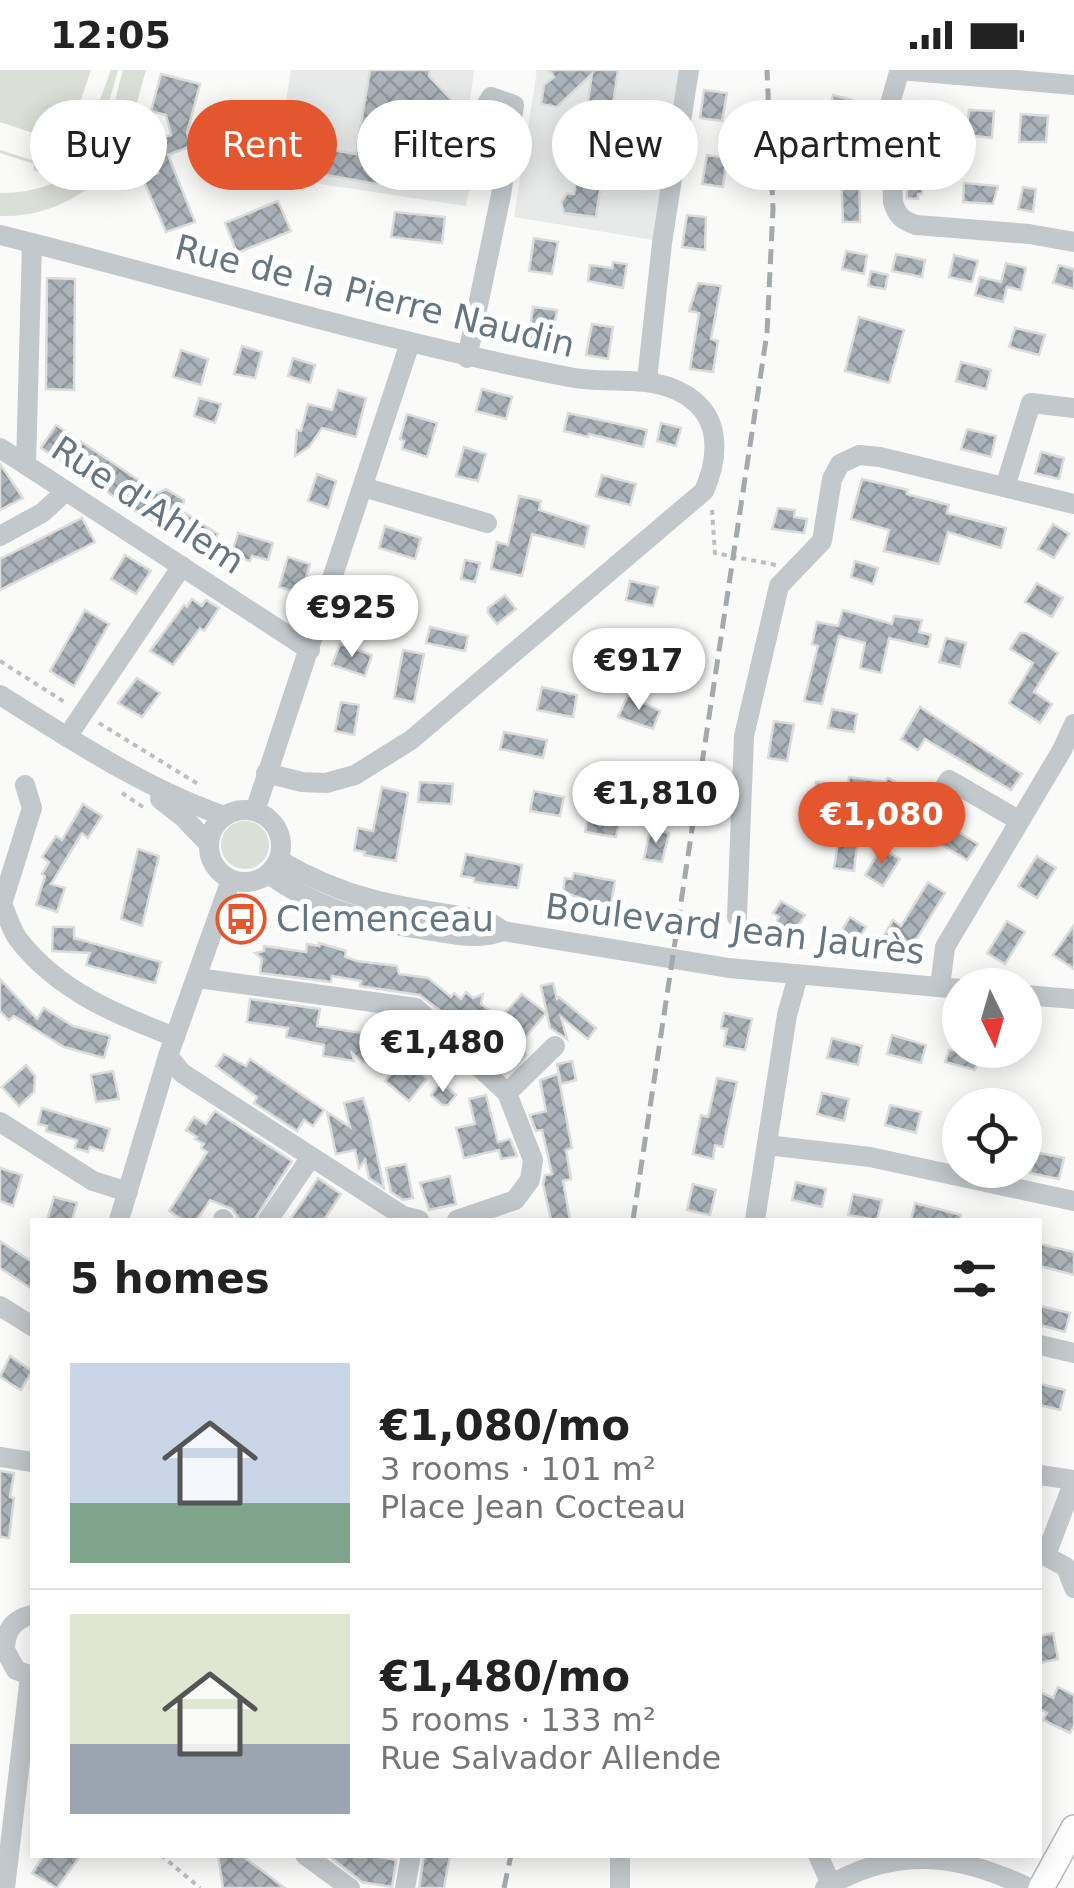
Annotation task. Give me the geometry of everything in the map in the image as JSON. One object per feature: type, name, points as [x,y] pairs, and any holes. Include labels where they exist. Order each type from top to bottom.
[{"type":"main road","points":[[1042,1888],[1074,1828]]},
{"type":"street","points":[[647,380],[662,243],[689,70]]},
{"type":"street","points":[[1074,86],[899,71],[890,104],[893,202],[903,221],[1074,242]]},
{"type":"street","points":[[491,97],[514,105],[505,168],[478,119],[491,97]]},
{"type":"street","points":[[467,358],[501,190]]},
{"type":"street","name":"Rue de la Pierre Naudin","points":[[0,235],[467,358],[587,381],[647,380],[694,400],[710,420],[714,468],[704,491]]},
{"type":"street","points":[[26,465],[32,243]]},
{"type":"street","points":[[255,811],[410,343]]},
{"type":"street","points":[[1005,487],[1032,402],[1074,408]]},
{"type":"street","name":"Rue d'Ahlem","points":[[0,448],[310,650]]},
{"type":"street","points":[[737,916],[744,736],[779,586],[822,540],[832,480],[840,464],[860,455],[880,456],[1074,504]]},
{"type":"street","points":[[363,487],[487,523]]},
{"type":"street","points":[[0,536],[42,513],[66,491]]},
{"type":"street","points":[[266,773],[326,783],[355,775],[411,740],[704,491]]},
{"type":"street","points":[[67,737],[182,566]]},
{"type":"street","points":[[0,695],[119,767],[192,805],[224,816]]},
{"type":"street","points":[[948,968],[945,948],[1020,820],[1066,763],[1074,724]]},
{"type":"street","points":[[119,767],[183,817],[209,844]]},
{"type":"street","points":[[920,827],[949,780],[1020,820]]},
{"type":"street","points":[[25,785],[32,808],[1,904],[17,938],[62,981],[172,1046],[182,1073],[411,1218]]},
{"type":"street","points":[[239,810],[255,811],[278,830],[282,845],[274,867],[258,880],[231,880],[214,866],[211,834],[224,816],[239,810]]},
{"type":"street","name":"Boulevard Jean Jaurès","points":[[274,867],[360,898],[486,920],[503,931],[798,976],[942,987]]},
{"type":"street","points":[[120,1218],[172,1046],[231,880]]},
{"type":"street","points":[[755,1218],[787,1016],[798,976]]},
{"type":"street","points":[[198,978],[416,1008],[507,1093],[532,1160],[530,1180],[504,1212],[469,1218]]},
{"type":"street","points":[[1042,996],[1074,999]]},
{"type":"street","points":[[507,1093],[555,1046]]},
{"type":"street","points":[[0,1122],[93,1181],[128,1192]]},
{"type":"street","points":[[768,1145],[870,1157],[1074,1200]]},
{"type":"street","points":[[269,1218],[311,1156]]},
{"type":"street","points":[[0,1306],[30,1325]]},
{"type":"street","points":[[1042,1345],[1074,1353]]},
{"type":"street","points":[[0,1457],[30,1462]]},
{"type":"street","points":[[1042,1475],[1074,1480],[1043,1554],[1066,1567],[1074,1588]]},
{"type":"street","points":[[30,1615],[4,1627],[8,1661],[16,1670],[30,1676]]},
{"type":"street","points":[[5,1888],[30,1684]]},
{"type":"street","points":[[309,1858],[350,1888]]},
{"type":"street","points":[[405,1888],[410,1858]]},
{"type":"street","points":[[620,1858],[620,1888]]},
{"type":"street","points":[[819,1858],[828,1886],[889,1858]]},
{"type":"street","points":[[905,1858],[970,1863],[1028,1888]]},
{"type":"path","points":[[704,491],[715,517],[715,553],[796,568]]},
{"type":"path","points":[[0,661],[77,710]]},
{"type":"path","points":[[91,718],[202,786]]},
{"type":"path","points":[[165,1858],[200,1888]]},
{"type":"shaded area","points":[[0,70],[91,70],[81,100],[30,100],[30,132],[0,122]]},
{"type":"shaded area","points":[[111,70],[118,70],[110,100],[100,100]]},
{"type":"shaded area","points":[[123,70],[146,70],[137,100],[115,100]]},
{"type":"shaded area","points":[[291,70],[474,70],[470,100],[357,100],[357,190],[337,187],[337,100],[286,100]]},
{"type":"shaded area","points":[[537,70],[681,70],[676,100],[552,100],[552,190],[661,190],[653,240],[514,217],[518,190],[532,190],[532,102]]},
{"type":"shaded area","points":[[0,153],[30,159],[30,163]]},
{"type":"shaded area","points":[[85,190],[52,208],[0,216],[0,193]]},
{"type":"shaded area","points":[[360,190],[469,190],[466,206]]},
{"type":"shaded area","points":[[245,821],[262,828],[269,845],[262,862],[245,869],[228,862],[221,845],[228,828]]},
{"type":"building","points":[[370,70],[430,70],[429,76],[451,100],[365,100]]},
{"type":"building","points":[[549,70],[618,70],[614,100],[588,100],[592,74],[564,100],[552,100],[552,106],[541,104],[544,85],[554,77]]},
{"type":"building","points":[[161,74],[200,84],[196,100],[187,100],[187,148],[168,155],[195,222],[166,232],[148,190],[167,190],[167,136],[171,135],[167,100],[154,100]]},
{"type":"building","points":[[704,90],[727,93],[726,100],[718,100],[718,120],[700,118]]},
{"type":"building","points":[[976,110],[994,111],[992,138],[976,136]]},
{"type":"building","points":[[1021,114],[1048,116],[1046,142],[1019,142]]},
{"type":"building","points":[[357,148],[357,180],[337,177],[337,151],[356,154]]},
{"type":"building","points":[[707,155],[718,157],[718,186],[702,184]]},
{"type":"building","points":[[976,184],[998,186],[993,204],[963,202],[964,190],[976,190]]},
{"type":"building","points":[[1023,187],[1036,189],[1033,212],[1018,209]]},
{"type":"building","points":[[575,190],[600,190],[596,217],[564,213],[561,202],[567,193],[574,194]]},
{"type":"building","points":[[842,190],[860,190],[860,222],[843,222]]},
{"type":"building","points":[[907,190],[922,190],[918,199],[907,198]]},
{"type":"building","points":[[278,201],[291,231],[237,253],[225,223]]},
{"type":"building","points":[[395,212],[445,217],[442,243],[391,237]]},
{"type":"building","points":[[687,215],[706,217],[705,250],[682,247]]},
{"type":"building","points":[[534,238],[558,242],[552,274],[529,271]]},
{"type":"building","points":[[846,251],[867,255],[864,274],[842,269]]},
{"type":"building","points":[[896,254],[925,260],[922,277],[892,271]]},
{"type":"building","points":[[954,255],[978,261],[972,282],[949,277]]},
{"type":"building","points":[[613,262],[627,264],[623,288],[588,281],[590,265],[612,268]]},
{"type":"building","points":[[1006,263],[1026,268],[1021,290],[1007,287],[1003,302],[975,295],[980,277],[1001,282]]},
{"type":"building","points":[[1059,265],[1074,269],[1074,289],[1053,283]]},
{"type":"building","points":[[871,271],[888,275],[885,289],[868,286]]},
{"type":"building","points":[[47,278],[75,279],[74,390],[46,389]]},
{"type":"building","points":[[698,283],[721,286],[711,339],[718,341],[713,372],[690,369],[699,313],[689,311]]},
{"type":"building","points":[[533,307],[557,310],[551,345],[528,341]]},
{"type":"building","points":[[859,317],[904,330],[889,383],[845,371]]},
{"type":"building","points":[[592,324],[613,327],[608,359],[586,355]]},
{"type":"building","points":[[1015,328],[1045,335],[1039,355],[1009,347]]},
{"type":"building","points":[[242,346],[262,352],[255,378],[234,374]]},
{"type":"building","points":[[181,350],[208,359],[201,385],[173,377]]},
{"type":"building","points":[[293,358],[315,365],[310,383],[288,376]]},
{"type":"building","points":[[961,362],[991,370],[986,389],[956,381]]},
{"type":"building","points":[[482,389],[512,397],[506,419],[476,411]]},
{"type":"building","points":[[338,390],[366,398],[356,437],[322,428],[309,447],[295,456],[297,430],[301,431],[308,404],[332,410]]},
{"type":"building","points":[[199,398],[221,404],[215,423],[194,416]]},
{"type":"building","points":[[568,413],[647,430],[643,447],[564,431]]},
{"type":"building","points":[[407,414],[437,423],[427,457],[402,449],[404,441],[400,439]]},
{"type":"building","points":[[661,423],[681,428],[676,446],[657,441]]},
{"type":"building","points":[[56,425],[158,493],[166,489],[184,500],[182,511],[218,534],[203,557],[146,516],[141,519],[143,516],[41,448]]},
{"type":"building","points":[[967,429],[996,436],[991,457],[961,449]]},
{"type":"building","points":[[464,447],[486,454],[478,481],[456,476]]},
{"type":"building","points":[[1041,452],[1064,458],[1059,479],[1035,473]]},
{"type":"building","points":[[0,464],[23,498],[0,510]]},
{"type":"building","points":[[317,474],[336,481],[328,508],[308,501]]},
{"type":"building","points":[[602,475],[636,484],[630,505],[596,496]]},
{"type":"building","points":[[862,479],[949,505],[947,513],[1006,528],[1001,548],[948,532],[939,564],[884,551],[889,530],[851,519]]},
{"type":"building","points":[[519,496],[541,501],[539,510],[589,526],[584,547],[532,534],[522,576],[491,569],[497,542],[508,545]]},
{"type":"building","points":[[778,508],[795,510],[794,517],[807,519],[804,533],[772,529]]},
{"type":"building","points":[[82,518],[95,542],[0,590],[0,559]]},
{"type":"building","points":[[1053,524],[1069,534],[1054,558],[1038,549]]},
{"type":"building","points":[[385,526],[421,538],[415,559],[379,548]]},
{"type":"building","points":[[238,533],[273,543],[268,560],[231,556]]},
{"type":"building","points":[[125,555],[151,571],[136,594],[111,579]]},
{"type":"building","points":[[288,557],[310,564],[301,594],[279,587]]},
{"type":"building","points":[[465,560],[480,563],[475,582],[461,579]]},
{"type":"building","points":[[855,561],[878,568],[873,584],[851,577]]},
{"type":"building","points":[[363,577],[396,588],[388,609],[355,598]]},
{"type":"building","points":[[630,581],[658,587],[653,606],[626,600]]},
{"type":"building","points":[[1037,583],[1063,598],[1052,617],[1025,602]]},
{"type":"building","points":[[505,595],[516,609],[497,624],[488,608]]},
{"type":"building","points":[[192,599],[202,606],[206,600],[219,608],[173,665],[150,651]]},
{"type":"building","points":[[85,610],[109,624],[74,686],[50,671]]},
{"type":"building","points":[[843,610],[892,624],[894,616],[922,620],[919,632],[931,635],[928,647],[889,638],[881,673],[860,668],[865,643],[839,636],[822,704],[804,701],[818,646],[812,644],[817,622],[838,626]]},
{"type":"building","points":[[430,627],[468,636],[465,651],[426,643]]},
{"type":"building","points":[[601,632],[622,636],[616,668],[595,664]]},
{"type":"building","points":[[1020,633],[1058,653],[1034,692],[1052,704],[1040,723],[1009,703],[1033,663],[1010,649]]},
{"type":"building","points":[[946,638],[966,643],[960,667],[939,662]]},
{"type":"building","points":[[340,644],[372,655],[365,676],[332,665]]},
{"type":"building","points":[[403,650],[424,654],[414,702],[394,698]]},
{"type":"building","points":[[137,678],[160,693],[142,717],[118,703]]},
{"type":"building","points":[[542,687],[577,695],[573,717],[537,710]]},
{"type":"building","points":[[628,695],[660,711],[653,729],[618,717]]},
{"type":"building","points":[[341,702],[359,705],[354,735],[335,731]]},
{"type":"building","points":[[920,707],[1022,774],[1011,790],[925,739],[918,750],[901,739]]},
{"type":"building","points":[[832,709],[857,714],[854,732],[828,728]]},
{"type":"building","points":[[774,721],[794,724],[787,761],[768,758]]},
{"type":"building","points":[[504,732],[547,740],[543,758],[500,749]]},
{"type":"building","points":[[849,777],[885,782],[888,778],[905,788],[887,819],[862,804],[854,871],[834,868],[839,836],[809,831],[816,782],[848,785]]},
{"type":"building","points":[[420,782],[453,784],[451,804],[418,802]]},
{"type":"building","points":[[382,787],[408,793],[396,861],[354,850],[358,828],[373,831]]},
{"type":"building","points":[[534,791],[564,797],[560,816],[530,811]]},
{"type":"building","points":[[83,804],[102,816],[88,838],[82,833],[51,884],[65,888],[57,912],[36,905],[45,876],[42,874],[49,862],[42,857],[56,836],[62,840]]},
{"type":"building","points":[[590,808],[621,813],[616,837],[585,832]]},
{"type":"building","points":[[949,826],[978,844],[967,860],[939,843]]},
{"type":"building","points":[[650,829],[669,833],[662,862],[644,859]]},
{"type":"building","points":[[881,848],[900,859],[883,886],[865,875]]},
{"type":"building","points":[[138,849],[159,856],[142,926],[121,919]]},
{"type":"building","points":[[466,854],[522,865],[518,888],[474,882],[474,878],[461,876]]},
{"type":"building","points":[[1037,856],[1056,868],[1037,898],[1018,886]]},
{"type":"building","points":[[574,873],[615,881],[611,904],[580,901],[563,892],[565,878],[572,879]]},
{"type":"building","points":[[928,882],[945,893],[908,953],[883,937],[893,920],[901,926]]},
{"type":"building","points":[[781,901],[805,915],[787,943],[770,932],[779,917],[773,913]]},
{"type":"building","points":[[850,917],[866,927],[850,953],[834,943]]},
{"type":"building","points":[[1007,921],[1025,932],[1005,964],[987,953]]},
{"type":"building","points":[[1074,925],[1074,969],[1053,955]]},
{"type":"building","points":[[53,927],[74,927],[74,938],[161,962],[155,983],[86,965],[90,953],[52,951]]},
{"type":"building","points":[[319,943],[346,951],[345,957],[357,961],[397,966],[399,974],[428,978],[451,997],[454,993],[461,999],[466,992],[473,998],[483,994],[481,1004],[500,1018],[522,994],[546,1013],[519,1045],[526,1055],[516,1065],[500,1051],[492,1060],[479,1048],[484,1042],[419,995],[360,986],[361,981],[332,976],[331,982],[260,973],[262,959],[255,953],[264,951],[264,946],[306,952],[307,944]]},
{"type":"building","points":[[0,979],[37,1019],[44,1008],[73,1026],[110,1036],[104,1058],[64,1047],[14,1016],[9,1020],[0,1011]]},
{"type":"building","points":[[553,983],[557,999],[596,1028],[588,1039],[561,1017],[567,1039],[550,1028],[541,986]]},
{"type":"building","points":[[250,999],[320,1009],[317,1026],[375,1035],[377,1028],[395,1031],[403,1022],[429,1044],[411,1065],[427,1079],[409,1101],[385,1081],[396,1067],[363,1062],[352,1053],[354,1061],[323,1056],[324,1045],[286,1037],[288,1028],[247,1022]]},
{"type":"building","points":[[724,1013],[752,1019],[745,1050],[724,1046]]},
{"type":"building","points":[[892,1035],[926,1045],[921,1063],[887,1054]]},
{"type":"building","points":[[832,1038],[862,1046],[858,1065],[827,1058]]},
{"type":"building","points":[[224,1054],[246,1066],[250,1059],[324,1110],[313,1126],[304,1120],[297,1131],[254,1103],[257,1097],[216,1066]]},
{"type":"building","points":[[572,1061],[576,1080],[561,1084],[557,1064]]},
{"type":"building","points":[[26,1065],[35,1076],[34,1092],[19,1106],[2,1087]]},
{"type":"building","points":[[113,1071],[119,1099],[96,1102],[91,1075]]},
{"type":"building","points":[[558,1074],[572,1148],[566,1150],[571,1179],[563,1181],[570,1218],[551,1218],[543,1184],[545,1175],[552,1174],[542,1130],[536,1131],[530,1115],[546,1111],[540,1080]]},
{"type":"building","points":[[717,1078],[737,1082],[723,1147],[715,1145],[713,1159],[693,1154],[701,1115],[708,1117]]},
{"type":"building","points":[[441,1082],[456,1095],[448,1105],[442,1105],[431,1095]]},
{"type":"building","points":[[822,1093],[849,1099],[844,1121],[817,1114]]},
{"type":"building","points":[[486,1095],[498,1142],[510,1139],[517,1156],[501,1159],[499,1150],[464,1158],[456,1128],[475,1124],[469,1099]]},
{"type":"building","points":[[363,1098],[384,1188],[369,1178],[365,1160],[359,1168],[355,1150],[336,1154],[327,1112],[350,1127],[344,1103]]},
{"type":"building","points":[[890,1105],[921,1112],[916,1133],[885,1125]]},
{"type":"building","points":[[42,1108],[110,1129],[103,1151],[75,1148],[77,1140],[46,1131],[47,1126],[38,1124]]},
{"type":"building","points":[[215,1111],[292,1161],[255,1218],[239,1218],[232,1209],[210,1200],[198,1218],[180,1218],[169,1211],[207,1152],[201,1148],[204,1144],[186,1130],[194,1117],[206,1124]]},
{"type":"building","points":[[1042,1153],[1064,1158],[1059,1179],[1042,1175]]},
{"type":"building","points":[[406,1164],[413,1198],[403,1200],[391,1192],[386,1168]]},
{"type":"building","points":[[0,1168],[22,1175],[13,1206],[0,1201]]},
{"type":"building","points":[[450,1176],[456,1204],[429,1210],[420,1183]]},
{"type":"building","points":[[318,1178],[341,1194],[325,1218],[291,1218]]},
{"type":"building","points":[[796,1182],[826,1189],[822,1207],[792,1200]]},
{"type":"building","points":[[693,1184],[716,1190],[710,1215],[687,1210]]},
{"type":"building","points":[[853,1194],[882,1200],[878,1218],[848,1215]]},
{"type":"building","points":[[54,1197],[77,1203],[73,1218],[48,1218]]},
{"type":"building","points":[[915,1203],[961,1215],[960,1218],[911,1218]]},
{"type":"building","points":[[0,1241],[30,1261],[30,1288],[0,1268]]},
{"type":"building","points":[[1042,1244],[1074,1252],[1074,1275],[1042,1267]]},
{"type":"building","points":[[1042,1306],[1070,1313],[1065,1332],[1042,1326]]},
{"type":"building","points":[[10,1356],[30,1370],[21,1390],[0,1377]]},
{"type":"building","points":[[1042,1384],[1065,1390],[1060,1410],[1042,1406]]},
{"type":"building","points":[[0,1471],[14,1473],[9,1538],[0,1537]]},
{"type":"building","points":[[1053,1633],[1058,1659],[1042,1663],[1042,1636]]},
{"type":"building","points":[[1058,1687],[1074,1695],[1074,1726],[1070,1733],[1043,1720],[1047,1713],[1042,1710],[1042,1693],[1053,1698]]},
{"type":"building","points":[[42,1858],[79,1858],[57,1888],[32,1873]]},
{"type":"building","points":[[218,1858],[245,1858],[285,1888],[223,1888]]},
{"type":"building","points":[[332,1858],[396,1860],[392,1887],[362,1882]]},
{"type":"building","points":[[424,1858],[449,1858],[444,1888],[419,1888]]},
{"type":"railway","points":[[633,1218],[767,333],[773,209],[767,70]]},
{"type":"railway","points":[[504,1888],[510,1858]]},
{"type":"place","name":"Clemenceau","points":[[241,919]]}]
